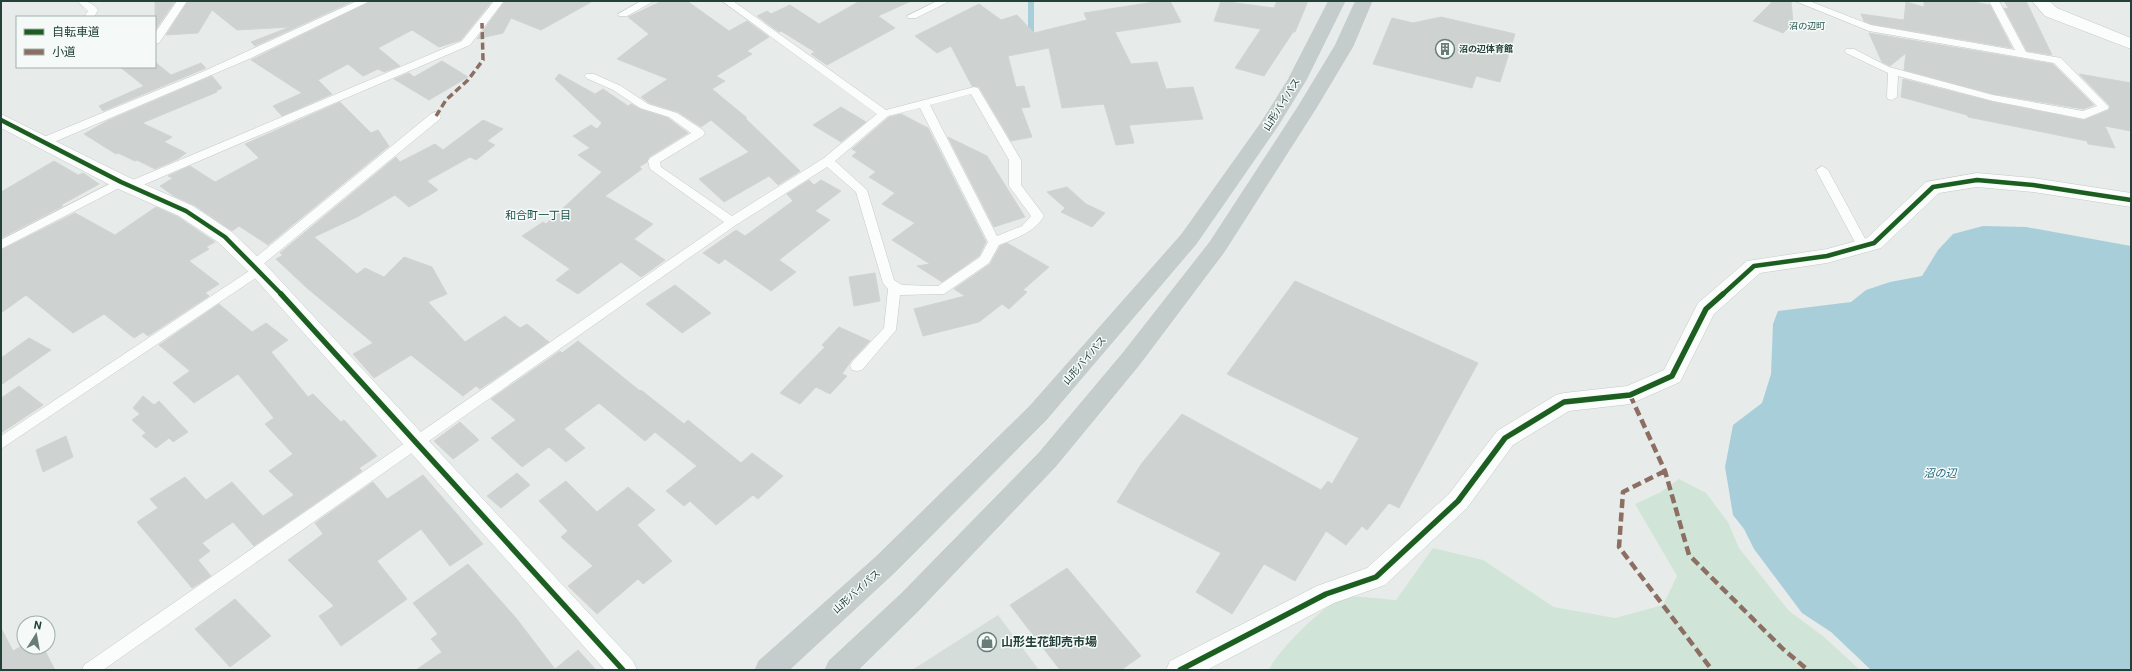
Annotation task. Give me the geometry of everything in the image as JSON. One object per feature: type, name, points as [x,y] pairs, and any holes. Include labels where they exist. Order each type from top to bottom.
[{"type":"highway","name":"山形バイパス","points":[[769,670],[886,564],[1038,413],[1189,239],[1268,127],[1297,80],[1337,1]]},
{"type":"highway","points":[[839,670],[910,602],[1047,460],[1131,359],[1217,247],[1234,221],[1344,46],[1364,1]]},
{"type":"street","points":[[2040,1],[2051,12],[2131,44]]},
{"type":"street","points":[[1,120],[126,184],[186,211],[225,237],[256,268],[415,444],[623,670]]},
{"type":"street","points":[[1180,670],[1326,594],[1376,577],[1458,501],[1505,438],[1564,402],[1630,395],[1672,376],[1706,309],[1754,266],[1827,256],[1874,243],[1933,187],[1977,180],[2033,185],[2131,200]]},
{"type":"lane","points":[[82,1],[93,10],[90,16]]},
{"type":"lane","points":[[156,40],[182,1]]},
{"type":"lane","points":[[43,142],[194,80],[294,36],[365,1]]},
{"type":"lane","points":[[1,245],[126,184],[214,152],[399,70],[466,43],[499,1]]},
{"type":"lane","points":[[623,14],[649,1]]},
{"type":"lane","points":[[727,1],[884,114]]},
{"type":"lane","points":[[912,16],[945,1]]},
{"type":"lane","points":[[1800,1],[1869,28],[2057,60],[2104,107],[2084,115],[1993,98],[1885,70],[1850,51]]},
{"type":"lane","points":[[1994,1],[2022,54]]},
{"type":"lane","points":[[1892,97],[1894,72]]},
{"type":"lane","points":[[590,76],[616,88],[644,106],[673,115],[699,133],[654,161],[656,168],[732,222]]},
{"type":"lane","points":[[90,670],[732,222],[828,161],[884,114],[974,90],[1015,160],[1015,186],[1038,216],[1026,229],[994,242],[986,260],[940,291],[899,290],[890,283],[861,190],[828,161]]},
{"type":"lane","points":[[924,103],[994,242]]},
{"type":"lane","points":[[1,443],[256,268],[436,116]]},
{"type":"lane","points":[[1822,170],[1863,246]]},
{"type":"lane","points":[[857,366],[890,330],[895,288]]},
{"type":"shaded area","name":"山形生花卸売市場","points":[[998,615],[1039,670],[912,670]]},
{"type":"green space","points":[[1679,479],[1706,493],[1728,522],[1739,548],[1789,611],[1823,636],[1860,670],[1269,670],[1281,652],[1302,629],[1325,609],[1343,597],[1396,600],[1433,548],[1483,560],[1554,607],[1615,618],[1663,605],[1677,576],[1635,504],[1661,492]]},
{"type":"water","name":"沼の辺","points":[[1983,226],[2026,227],[2131,246],[2131,670],[1871,670],[1831,632],[1802,613],[1754,549],[1744,529],[1733,515],[1725,467],[1733,425],[1762,403],[1771,374],[1773,324],[1778,311],[1851,302],[1866,290],[1890,282],[1922,276],[1938,250],[1953,234]]},
{"type":"building","points":[[155,1],[175,1],[156,29]]},
{"type":"building","points":[[188,1],[353,1],[255,46],[251,42],[290,27],[237,30],[212,10],[198,33],[166,35]]},
{"type":"building","points":[[371,1],[492,1],[461,40],[439,47],[412,30],[378,48],[400,66],[384,72],[378,69],[363,76],[348,64],[318,80],[332,94],[282,116],[273,106],[302,93],[251,60]]},
{"type":"building","points":[[505,1],[593,1],[541,30],[511,18],[503,33],[477,39]]},
{"type":"building","points":[[662,1],[687,1],[729,31],[747,21],[769,37],[747,51],[752,54],[716,76],[725,81],[712,89],[747,118],[745,118],[800,171],[778,185],[769,176],[724,202],[699,179],[749,152],[711,120],[701,127],[678,112],[649,103],[641,97],[668,79],[617,59],[649,34],[628,17]]},
{"type":"building","points":[[860,1],[911,1],[878,16],[895,28],[827,65],[811,54],[815,52],[781,31],[779,32],[757,16],[767,11],[771,14],[790,5],[819,24]]},
{"type":"building","points":[[1160,1],[1170,1],[1181,22],[1115,32],[1131,64],[1157,62],[1166,89],[1193,87],[1203,119],[1129,125],[1134,143],[1116,145],[1104,104],[1062,108],[1049,48],[1008,56],[1016,87],[1024,86],[1030,107],[1021,108],[1032,137],[1011,141],[979,87],[972,86],[951,46],[937,53],[915,36],[979,4],[1001,20],[1017,15],[1034,33],[1087,20],[1084,13]]},
{"type":"building","points":[[1221,1],[1274,8],[1277,1],[1308,1],[1295,32],[1293,32],[1264,76],[1235,68],[1261,29],[1214,21]]},
{"type":"building","points":[[1773,1],[1791,1],[1793,23],[1783,33],[1753,21]]},
{"type":"building","points":[[1924,1],[1968,1],[1990,5],[2012,48],[1871,24],[1864,21],[1861,14],[1904,20],[1906,2],[1924,7]]},
{"type":"building","points":[[2004,1],[2026,1],[2052,55],[2027,51],[2004,8],[2009,9]]},
{"type":"building","name":"沼の辺体育館","points":[[1441,17],[1515,34],[1500,82],[1476,76],[1472,88],[1373,64],[1392,18],[1413,23]]},
{"type":"building","points":[[1869,33],[2053,64],[2094,105],[2083,109],[1993,94],[1904,70],[1906,53],[1890,66],[1882,62]]},
{"type":"building","points":[[442,61],[468,77],[429,100],[394,79],[409,73],[414,77]]},
{"type":"building","points":[[156,63],[171,75],[201,63],[206,68],[103,111],[99,106],[144,86],[121,68],[156,68]]},
{"type":"building","points":[[559,74],[595,94],[603,89],[628,106],[631,104],[640,109],[668,118],[688,133],[649,157],[647,162],[639,167],[642,169],[605,196],[653,224],[634,239],[665,260],[641,277],[621,262],[578,294],[556,280],[570,269],[522,236],[543,222],[546,224],[602,172],[578,155],[590,148],[573,136],[591,125],[597,129],[602,123],[555,79]]},
{"type":"building","points":[[2079,74],[2131,83],[2131,131],[2105,126],[2115,148],[2088,144],[2087,141],[1968,117],[1967,115],[1901,97],[1903,79],[1993,102],[2084,120],[2109,110],[2110,106]]},
{"type":"building","points":[[212,76],[222,88],[216,91],[217,92],[142,123],[172,137],[164,142],[186,153],[178,159],[155,169],[137,160],[135,161],[118,153],[116,154],[84,134],[107,121]]},
{"type":"building","points":[[340,102],[371,133],[378,130],[389,146],[268,245],[239,226],[232,231],[194,205],[174,196],[160,186],[173,178],[168,176],[190,166],[215,182],[259,158],[245,144]]},
{"type":"building","points":[[841,107],[866,122],[841,142],[813,125]]},
{"type":"building","points":[[901,114],[928,128],[986,242],[979,256],[942,282],[917,266],[930,264],[892,240],[915,223],[882,204],[895,193],[869,177],[876,172],[852,156],[857,152],[852,149],[889,117]]},
{"type":"building","points":[[483,120],[503,129],[487,141],[495,145],[476,160],[470,157],[427,181],[438,190],[409,207],[395,195],[357,217],[314,237],[357,274],[365,268],[384,277],[404,257],[432,267],[447,294],[428,302],[465,342],[505,316],[520,328],[527,324],[549,342],[480,389],[476,386],[463,396],[411,355],[374,378],[353,354],[373,343],[307,288],[276,259],[283,255],[280,253],[396,157],[400,162],[435,144],[443,150]]},
{"type":"building","points":[[948,137],[987,156],[1025,217],[994,227]]},
{"type":"building","points":[[54,161],[78,175],[83,173],[99,184],[61,205],[63,206],[1,238],[1,192]]},
{"type":"building","points":[[809,180],[814,185],[821,180],[841,191],[815,211],[830,220],[779,260],[796,272],[771,291],[725,259],[719,264],[703,253],[736,230],[745,236],[793,201],[787,194]]},
{"type":"building","points":[[1067,187],[1086,204],[1105,213],[1092,227],[1061,212],[1065,208],[1047,192]]},
{"type":"building","points":[[156,207],[178,217],[215,242],[206,247],[209,249],[189,261],[219,284],[205,293],[209,296],[148,336],[143,332],[134,338],[104,314],[73,333],[26,295],[1,313],[1,250],[75,213],[115,235]]},
{"type":"building","points":[[1007,243],[1049,267],[1023,290],[1027,292],[1009,309],[1002,304],[979,322],[923,336],[914,309],[965,296],[954,289],[990,264],[1000,246]]},
{"type":"building","points":[[875,273],[880,301],[854,306],[849,277]]},
{"type":"building","points":[[1295,281],[1478,363],[1399,508],[1389,503],[1367,530],[1362,526],[1346,545],[1326,531],[1295,581],[1264,564],[1232,614],[1196,592],[1221,553],[1117,502],[1142,463],[1182,414],[1321,490],[1328,481],[1332,484],[1359,438],[1227,374]]},
{"type":"building","points":[[675,285],[711,313],[682,333],[646,304]]},
{"type":"building","points":[[219,304],[252,332],[266,323],[288,340],[271,352],[308,397],[313,394],[341,422],[344,420],[377,456],[359,468],[362,471],[254,546],[233,522],[202,543],[210,551],[198,560],[211,576],[192,588],[137,522],[158,508],[150,499],[185,477],[206,500],[232,482],[263,516],[294,495],[269,471],[293,454],[265,424],[274,418],[238,374],[194,403],[173,383],[190,371],[159,345]]},
{"type":"building","points":[[839,327],[870,341],[851,361],[842,374],[847,376],[830,394],[816,387],[800,404],[780,393],[825,347],[822,345]]},
{"type":"building","points":[[29,338],[51,350],[1,385],[1,358]]},
{"type":"building","points":[[578,341],[684,424],[688,420],[741,463],[752,453],[783,476],[758,499],[753,495],[716,525],[690,501],[684,506],[666,491],[697,466],[655,432],[645,441],[599,403],[564,429],[585,448],[566,462],[549,447],[522,467],[491,438],[516,420],[491,399],[560,351],[562,353]]},
{"type":"building","points":[[19,386],[43,405],[1,433],[1,398]]},
{"type":"building","points":[[143,396],[154,405],[159,401],[188,432],[173,442],[169,438],[156,448],[142,436],[146,433],[132,420],[140,414],[133,408]]},
{"type":"building","points":[[460,422],[479,440],[453,459],[434,441]]},
{"type":"building","points":[[66,436],[73,457],[43,472],[36,450]]},
{"type":"building","points":[[517,473],[530,485],[501,508],[487,496]]},
{"type":"building","points":[[423,475],[483,544],[450,566],[421,529],[377,561],[407,599],[341,646],[319,616],[334,606],[288,560],[323,534],[315,523],[373,482],[387,499]]},
{"type":"building","points":[[566,481],[597,512],[628,487],[655,510],[637,525],[672,561],[643,584],[638,579],[597,614],[568,586],[593,566],[561,537],[568,531],[539,501]]},
{"type":"building","points":[[468,564],[516,618],[555,669],[578,650],[596,670],[416,670],[442,652],[431,639],[438,634],[413,603]]},
{"type":"building","points":[[1067,568],[1141,656],[1121,670],[1060,670],[1010,605]]},
{"type":"building","points":[[235,599],[271,636],[230,667],[195,629]]},
{"type":"building","points":[[1,628],[13,651],[16,649],[16,655],[47,655],[55,670],[1,670]]},
{"type":"waterway","points":[[1031,1],[1031,38]]},
{"type":"marked path","points":[[436,116],[446,100],[468,80],[483,60],[482,23]]},
{"type":"marked path","points":[[1630,395],[1665,471],[1689,555],[1783,649],[1808,670]]},
{"type":"marked path","points":[[1665,471],[1623,492],[1619,547],[1712,670]]},
{"type":"cycle path","points":[[1,120],[121,182],[186,211],[225,237],[259,270],[623,670]]},
{"type":"cycle path","points":[[1180,670],[1326,594],[1376,577],[1458,501],[1505,438],[1564,402],[1630,395],[1672,376],[1706,309],[1754,266],[1827,256],[1874,243],[1933,187],[1977,180],[2033,185],[2131,200]]},
{"type":"place","name":"沼の辺体育館","points":[[1445,49]]},
{"type":"place","name":"山形生花卸売市場","points":[[987,642]]},
{"type":"district","name":"沼の辺町","points":[[1807,26]]},
{"type":"district","name":"和合町一丁目","points":[[538,215]]}]
